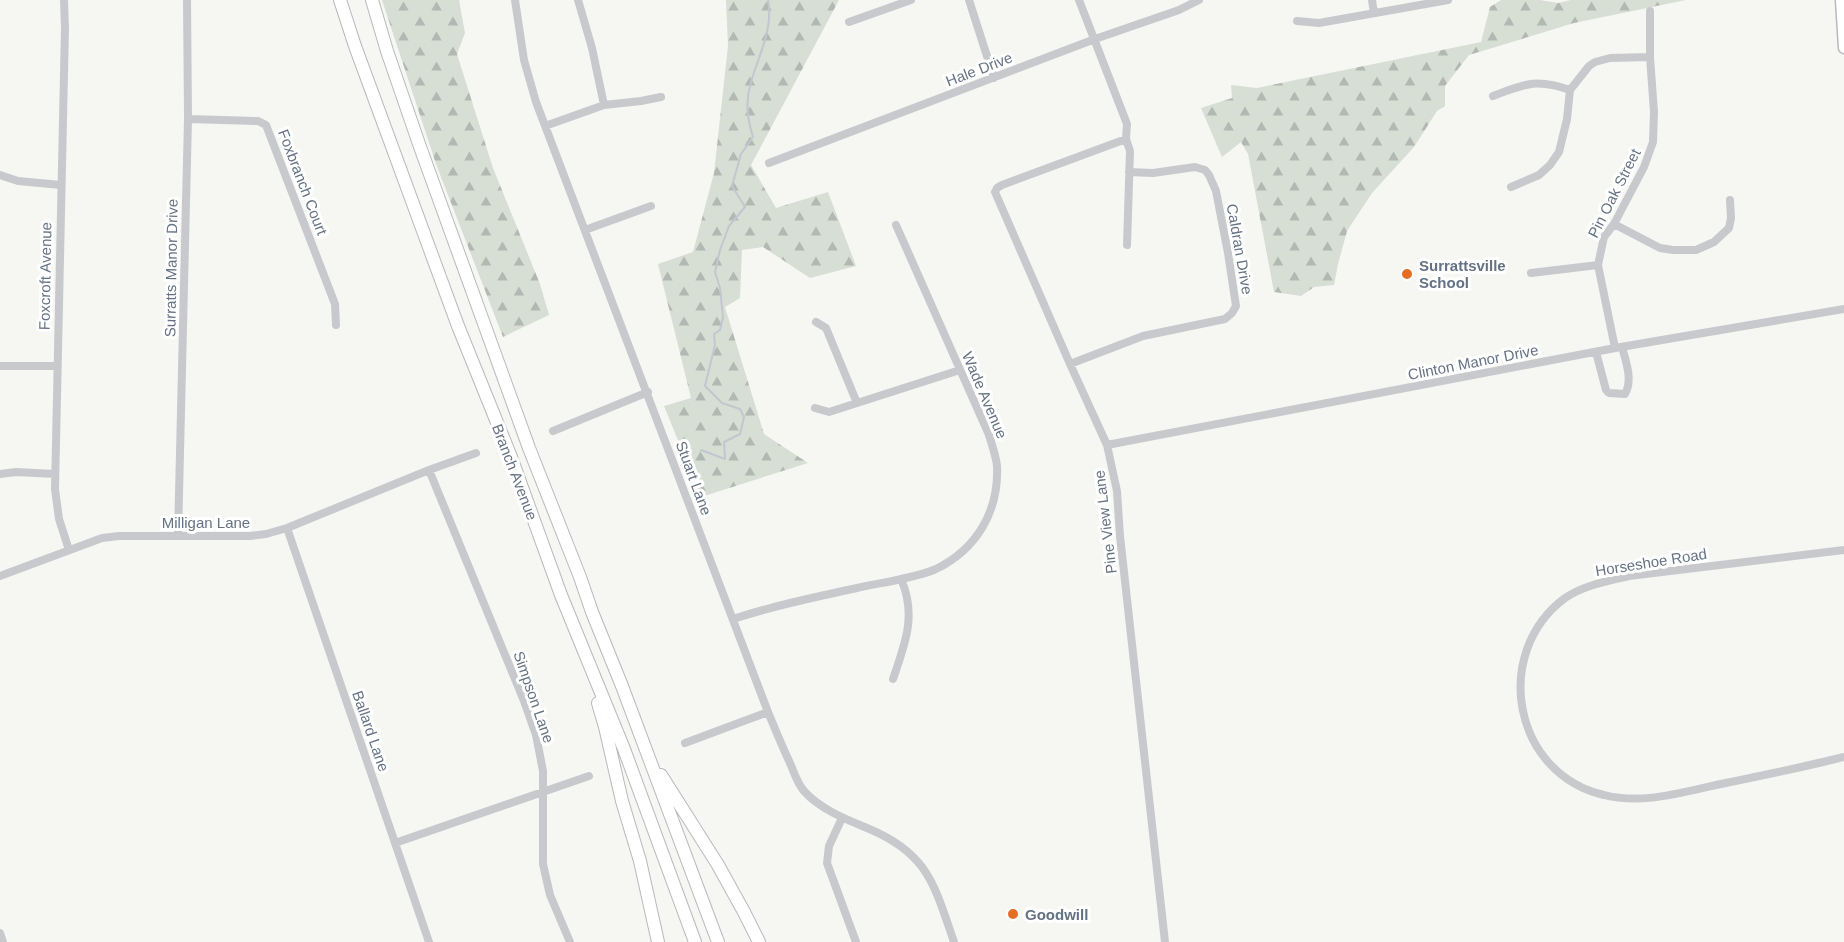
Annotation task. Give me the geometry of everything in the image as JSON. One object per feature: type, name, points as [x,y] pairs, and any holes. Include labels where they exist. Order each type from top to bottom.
[{"type":"highway","name":"Branch Avenue","points":[[339,0],[458,326],[511,457],[573,624],[624,749],[695,942]]},
{"type":"highway","name":"Branch Avenue","points":[[372,0],[419,144],[529,448],[718,942]]},
{"type":"highway","points":[[573,624],[605,727],[622,801],[640,861],[658,942]]},
{"type":"highway","points":[[632,715],[664,781],[718,865],[759,942]]},
{"type":"main road","points":[[1841,0],[1844,48]]},
{"type":"street","name":"Foxcroft Avenue","points":[[64,0],[55,474],[59,519],[69,550]]},
{"type":"street","name":"Surratts Manor Drive","points":[[178,536],[188,119],[187,0]]},
{"type":"street","name":"Stuart Lane","points":[[515,0],[524,60],[536,102],[768,712],[799,785],[814,800],[842,818],[887,836],[915,857],[933,883],[954,942]]},
{"type":"street","points":[[578,0],[592,48],[604,105]]},
{"type":"street","points":[[849,22],[911,0]]},
{"type":"street","points":[[969,0],[994,78]]},
{"type":"street","points":[[1079,0],[1126,124],[1126,140],[1130,151],[1127,245]]},
{"type":"street","name":"Hale Drive","points":[[769,163],[1200,0]]},
{"type":"street","points":[[1372,0],[1374,13]]},
{"type":"street","points":[[1297,21],[1318,23],[1448,0]]},
{"type":"street","name":"Pin Oak Street","points":[[1596,352],[1606,390],[1609,393],[1625,394],[1629,380],[1598,265],[1604,237],[1614,224],[1644,167],[1653,142],[1650,11]]},
{"type":"street","points":[[1512,187],[1539,175],[1559,152],[1567,119],[1570,90],[1584,71],[1595,62],[1610,58],[1650,57]]},
{"type":"street","points":[[1493,96],[1544,82],[1570,90]]},
{"type":"street","points":[[545,126],[604,105],[661,97]]},
{"type":"street","name":"Foxbranch Court","points":[[188,119],[258,121],[266,125],[335,304],[336,325]]},
{"type":"street","name":"Pine View Lane","points":[[1126,140],[1002,185],[996,189],[996,194],[1107,445],[1117,491],[1121,547],[1165,942]]},
{"type":"street","name":"Caldran Drive","points":[[1070,364],[1143,336],[1225,319],[1236,306],[1216,191],[1209,175],[1204,170],[1195,167],[1153,173],[1129,172]]},
{"type":"street","points":[[0,175],[18,181],[61,185]]},
{"type":"street","points":[[1614,224],[1660,248],[1696,250],[1714,243],[1729,228],[1730,200]]},
{"type":"street","points":[[585,230],[651,206]]},
{"type":"street","name":"Wade Avenue","points":[[733,619],[765,608],[901,579],[935,569],[965,550],[986,523],[996,493],[997,464],[989,435],[896,225]]},
{"type":"street","points":[[1531,273],[1598,265]]},
{"type":"street","name":"Clinton Manor Drive","points":[[1107,445],[1596,352],[1844,309]]},
{"type":"street","points":[[816,322],[826,328],[857,403]]},
{"type":"street","points":[[0,366],[57,366]]},
{"type":"street","points":[[815,408],[829,412],[960,370]]},
{"type":"street","points":[[553,431],[648,392]]},
{"type":"street","name":"Milligan Lane","points":[[0,576],[102,538],[266,534],[287,528],[476,453]]},
{"type":"street","name":"Simpson Lane","points":[[429,470],[524,700],[536,735],[541,758],[543,864],[550,894],[570,942]]},
{"type":"street","points":[[0,474],[16,472],[55,474]]},
{"type":"street","name":"Ballard Lane","points":[[287,528],[429,942]]},
{"type":"street","name":"Horseshoe Road","points":[[1844,550],[1629,576],[1608,580],[1580,590],[1554,608],[1533,635],[1523,662],[1520,683],[1526,725],[1538,750],[1546,760],[1571,781],[1584,789],[1604,795],[1626,799],[1656,798],[1844,757]]},
{"type":"street","points":[[893,679],[907,641],[909,617],[906,591],[901,579]]},
{"type":"street","points":[[685,743],[768,712]]},
{"type":"street","points":[[395,843],[589,776]]},
{"type":"street","points":[[842,818],[829,846],[827,863],[856,942]]},
{"type":"street","points":[[0,933],[3,942]]},
{"type":"green space","points":[[382,0],[459,0],[465,33],[457,54],[493,168],[540,284],[549,315],[503,337],[436,164]]},
{"type":"green space","points":[[726,0],[839,0],[751,165],[776,208],[828,192],[856,266],[810,278],[763,247],[742,250],[740,298],[725,307],[764,434],[808,463],[701,497],[664,406],[691,398],[658,264],[693,252],[714,173],[728,46]]},
{"type":"green space","points":[[1501,0],[1540,0],[1558,3],[1571,0],[1686,0],[1574,23],[1469,55],[1445,86],[1445,106],[1437,111],[1414,147],[1372,193],[1347,231],[1334,285],[1314,287],[1301,296],[1274,292],[1248,154],[1241,142],[1222,157],[1201,108],[1232,98],[1231,85],[1257,88],[1481,42],[1490,7]]},
{"type":"waterway","points":[[701,450],[725,459],[724,442],[740,434],[744,417],[740,409],[722,403],[705,386],[715,345],[714,334],[720,330],[723,317],[720,288],[715,272],[729,226],[745,207],[732,186],[741,154],[753,137],[747,106],[753,75],[767,33],[768,0]]},
{"type":"place","name":"Surrattsville School","points":[[1407,274]]},
{"type":"place","name":"Goodwill","points":[[1013,914]]}]
